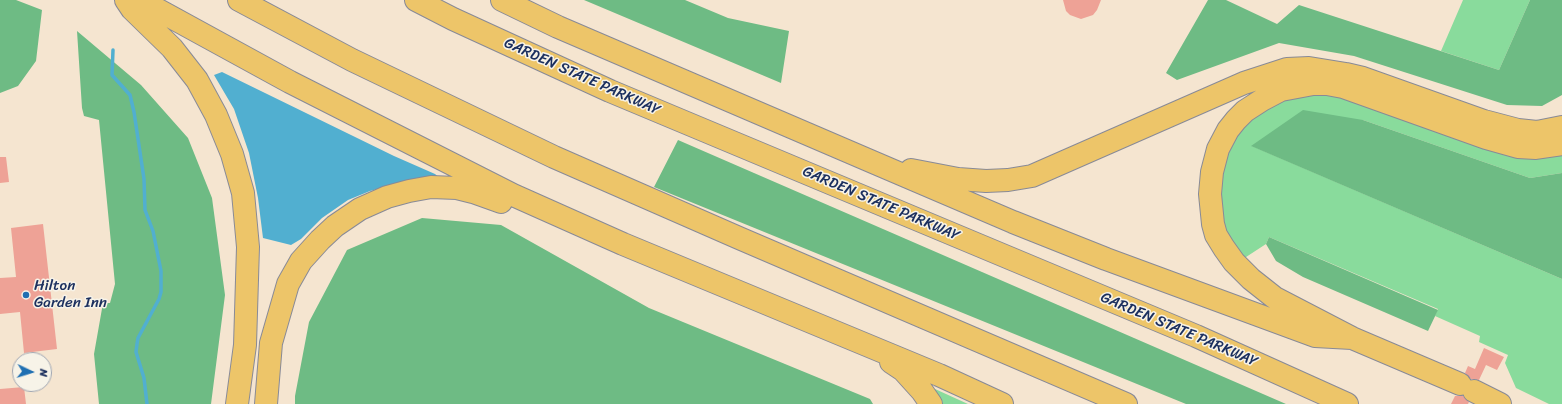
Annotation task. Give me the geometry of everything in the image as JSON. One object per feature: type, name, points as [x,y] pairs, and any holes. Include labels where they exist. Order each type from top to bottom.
[{"type":"highway","points":[[126,0],[132,9],[172,48],[197,80],[216,115],[232,154],[241,187],[248,247],[245,345],[237,404]]},
{"type":"highway","points":[[140,0],[290,82],[506,192],[623,244],[939,375],[1002,404]]},
{"type":"highway","points":[[239,0],[352,60],[554,157],[1126,404]]},
{"type":"highway","name":"GARDEN STATE PARKWAY","points":[[416,0],[453,19],[610,91],[1196,336],[1347,404]]},
{"type":"highway","points":[[502,0],[565,30],[1012,222],[1106,259],[1300,331],[1315,336],[1352,338]]},
{"type":"highway","points":[[875,163],[979,181],[1008,180],[1032,176],[1244,83],[1287,69],[1309,68],[1363,78],[1484,121],[1518,130],[1537,132],[1562,127]]},
{"type":"highway","points":[[1500,404],[1352,338],[1275,298],[1251,279],[1234,262],[1216,235],[1211,213],[1210,194],[1212,172],[1218,149],[1228,130],[1245,111],[1280,90],[1313,84],[1327,84],[1343,87],[1486,138],[1518,147],[1536,148],[1562,144]]},
{"type":"highway","points":[[266,404],[271,343],[288,284],[301,261],[320,240],[335,226],[360,209],[387,197],[408,191],[431,187],[457,188],[492,198],[623,244]]},
{"type":"highway","points":[[872,348],[903,370],[922,391],[931,404]]},
{"type":"green space","points":[[0,0],[16,0],[42,10],[36,61],[18,86],[0,93]]},
{"type":"green space","points":[[584,0],[685,0],[728,18],[789,31],[781,83]]},
{"type":"green space","points":[[1208,0],[1226,0],[1277,24],[1299,5],[1499,70],[1530,0],[1562,0],[1562,95],[1542,106],[1507,105],[1354,56],[1279,43],[1177,80],[1166,73]]},
{"type":"green space","points":[[1463,0],[1530,0],[1499,70],[1441,51]]},
{"type":"green space","points":[[77,31],[141,85],[188,138],[212,198],[225,295],[211,404],[99,404],[94,354],[103,303],[110,303],[115,284],[99,120],[84,116],[82,108]]},
{"type":"green space","points":[[1326,92],[1562,151],[1562,173],[1530,178],[1363,120],[1252,146],[1562,279],[1562,404],[1549,404],[1516,388],[1505,363],[1508,355],[1479,342],[1480,336],[1435,316],[1438,309],[1269,237],[1266,244],[1243,259],[1232,246],[1218,210],[1219,166],[1238,127],[1271,102]]},
{"type":"green space","points":[[1303,110],[1363,120],[1530,178],[1562,173],[1562,279],[1251,146]]},
{"type":"green space","points":[[678,140],[1286,404],[1186,404],[654,187]]},
{"type":"green space","points":[[422,218],[501,225],[649,308],[870,399],[873,404],[295,404],[295,396],[309,322],[347,250]]},
{"type":"green space","points":[[1269,237],[1438,310],[1428,331],[1303,277],[1276,261],[1266,244]]},
{"type":"green space","points":[[935,389],[968,404],[940,404],[933,392]]},
{"type":"water","points":[[222,72],[394,156],[435,174],[441,179],[408,181],[370,191],[348,200],[322,218],[301,239],[291,245],[263,238],[258,198],[249,153],[234,109],[214,75]]},
{"type":"building","points":[[1063,0],[1101,0],[1093,15],[1081,19],[1070,15],[1066,11]]},
{"type":"building","points":[[0,157],[6,157],[9,182],[0,183]]},
{"type":"building","name":"Hilton Garden Inn","points":[[43,224],[57,349],[24,352],[20,312],[0,314],[0,278],[16,277],[11,228]]},
{"type":"building","points":[[1484,348],[1504,357],[1497,370],[1486,365],[1479,380],[1471,379],[1465,373],[1468,366],[1475,369]]},
{"type":"building","points":[[12,388],[12,392],[25,392],[26,404],[0,404],[0,389]]},
{"type":"building","points":[[1455,396],[1463,396],[1469,402],[1468,404],[1451,404]]},
{"type":"waterway","points":[[113,50],[112,75],[130,95],[134,112],[144,179],[145,210],[153,231],[161,271],[161,292],[159,299],[138,338],[136,352],[144,378],[147,404]]},
{"type":"place","name":"Hilton Garden Inn","points":[[26,295]]}]
